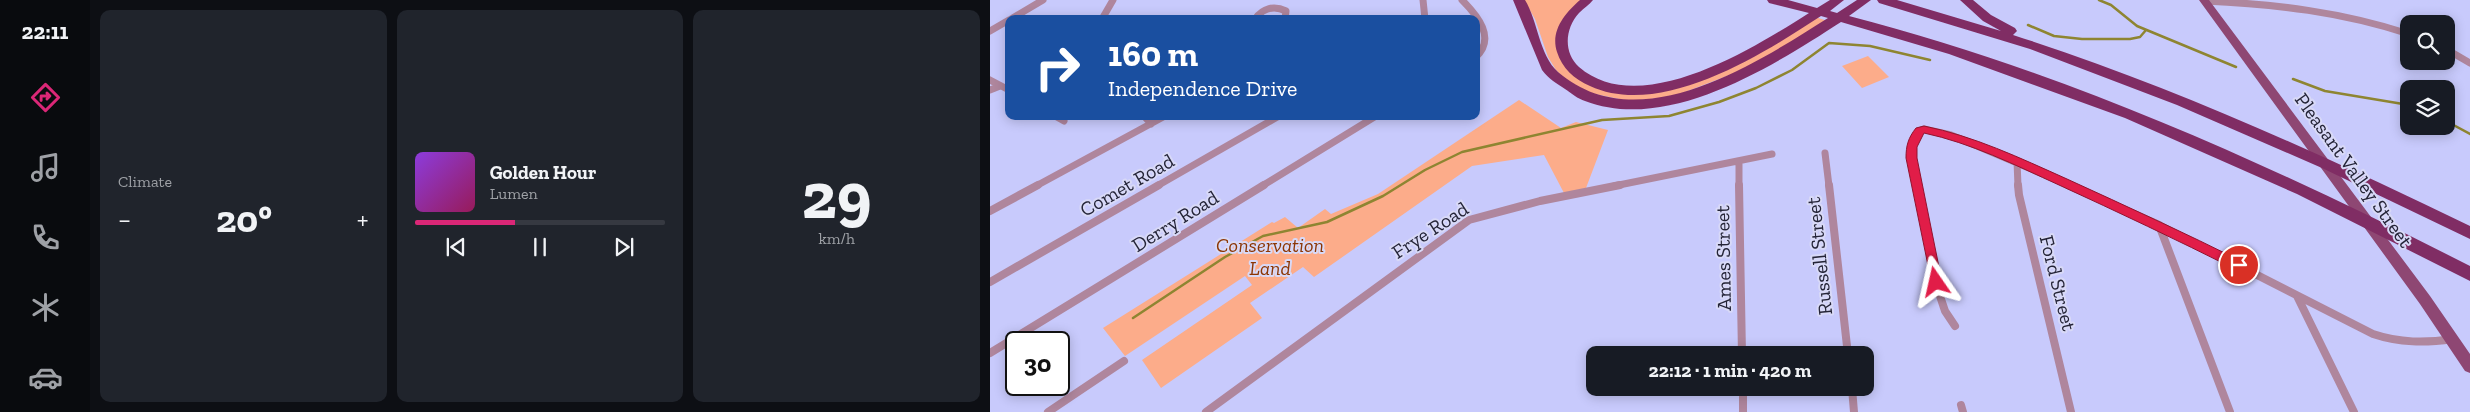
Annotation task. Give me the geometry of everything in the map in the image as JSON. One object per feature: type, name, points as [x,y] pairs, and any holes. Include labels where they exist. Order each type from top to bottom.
[{"type":"highway","points":[[1519,0],[1529,17],[1544,62],[1553,76],[1584,96],[1606,102],[1636,104],[1683,97],[1734,79],[1789,48],[1865,0]]},
{"type":"highway","points":[[1587,0],[1571,13],[1561,31],[1560,46],[1563,54],[1577,73],[1588,80],[1601,85],[1636,90],[1682,82],[1714,72],[1751,53],[1838,0]]},
{"type":"highway","points":[[1763,0],[1779,1],[1863,22],[2025,75],[2162,128],[2316,197],[2470,274]]},
{"type":"highway","points":[[1966,0],[1987,18],[2010,31],[2083,63],[2254,131],[2370,183],[2470,233]]},
{"type":"highway","points":[[1886,1],[2003,35],[2083,63]]},
{"type":"main road","name":"Pleasant Valley Street","points":[[2204,1],[2394,258],[2470,366]]},
{"type":"street","points":[[1017,15],[1043,0]]},
{"type":"street","points":[[1104,15],[1113,0]]},
{"type":"street","points":[[1423,0],[1425,15]]},
{"type":"street","points":[[1462,0],[1475,15]]},
{"type":"street","points":[[2204,1],[2310,8],[2381,24],[2400,31]]},
{"type":"street","points":[[1258,15],[1262,11],[1278,7],[1286,11],[1286,15]]},
{"type":"street","points":[[990,31],[1005,22]]},
{"type":"street","points":[[1480,26],[1486,40],[1485,48],[1480,53]]},
{"type":"street","points":[[2455,54],[2470,63]]},
{"type":"street","points":[[990,80],[1005,88]]},
{"type":"street","points":[[990,90],[1000,86]]},
{"type":"street","points":[[1148,120],[1151,124]]},
{"type":"street","points":[[990,211],[1158,120]]},
{"type":"street","name":"Comet Road","points":[[990,282],[1272,120]]},
{"type":"street","name":"Derry Road","points":[[990,353],[1369,120]]},
{"type":"street","points":[[1955,326],[1945,312],[1940,296],[1912,158],[1912,147],[1920,130],[1928,129],[1945,133],[2017,161],[2159,225],[2358,328],[2388,340],[2418,344],[2453,340]]},
{"type":"street","name":"Russell Street","points":[[1825,152],[1847,346]]},
{"type":"street","name":"Frye Road","points":[[1206,412],[1469,220],[1540,200],[1772,154]]},
{"type":"street","name":"Ames Street","points":[[1739,161],[1742,346]]},
{"type":"street","name":"Ford Street","points":[[2017,161],[2019,195],[2071,412]]},
{"type":"street","points":[[2159,225],[2230,412]]},
{"type":"street","points":[[2297,296],[2354,412]]},
{"type":"street","points":[[1048,412],[1124,361]]},
{"type":"street","points":[[1743,396],[1743,412]]},
{"type":"street","points":[[1853,396],[1854,412]]},
{"type":"green space","points":[[1524,0],[1584,0],[1564,19],[1571,69],[1628,92],[1729,69],[1753,57],[1815,17],[1828,21],[1761,63],[1672,97],[1629,101],[1590,93],[1570,84],[1556,70],[1548,57],[1535,19]]},
{"type":"green space","points":[[1868,56],[1889,77],[1862,88],[1842,66]]},
{"type":"green space","name":"Conservation Land","points":[[1519,100],[1561,128],[1576,122],[1608,130],[1586,188],[1564,193],[1544,155],[1472,166],[1314,277],[1303,267],[1250,303],[1262,318],[1161,388],[1142,360],[1252,285],[1245,276],[1125,356],[1103,328],[1272,222],[1274,223],[1285,217],[1298,228],[1325,209],[1331,214],[1378,194]]},
{"type":"waterway","points":[[2099,0],[2111,5],[2137,26],[2236,67]]},
{"type":"waterway","points":[[2028,25],[2054,36],[2082,39],[2130,39],[2140,37],[2146,30]]},
{"type":"waterway","points":[[1133,318],[1225,257],[1263,236],[1327,222],[1383,196],[1425,170],[1462,152],[1602,120],[1669,116],[1719,102],[1756,88],[1792,70],[1829,43],[1870,46],[1930,60]]},
{"type":"waterway","points":[[2293,79],[2325,91],[2400,104]]},
{"type":"waterway","points":[[2455,126],[2470,134]]},
{"type":"route","points":[[1936,282],[1912,158],[1912,147],[1915,137],[1920,130],[1928,129],[1951,135],[2017,161],[2159,225],[2239,265]]}]
